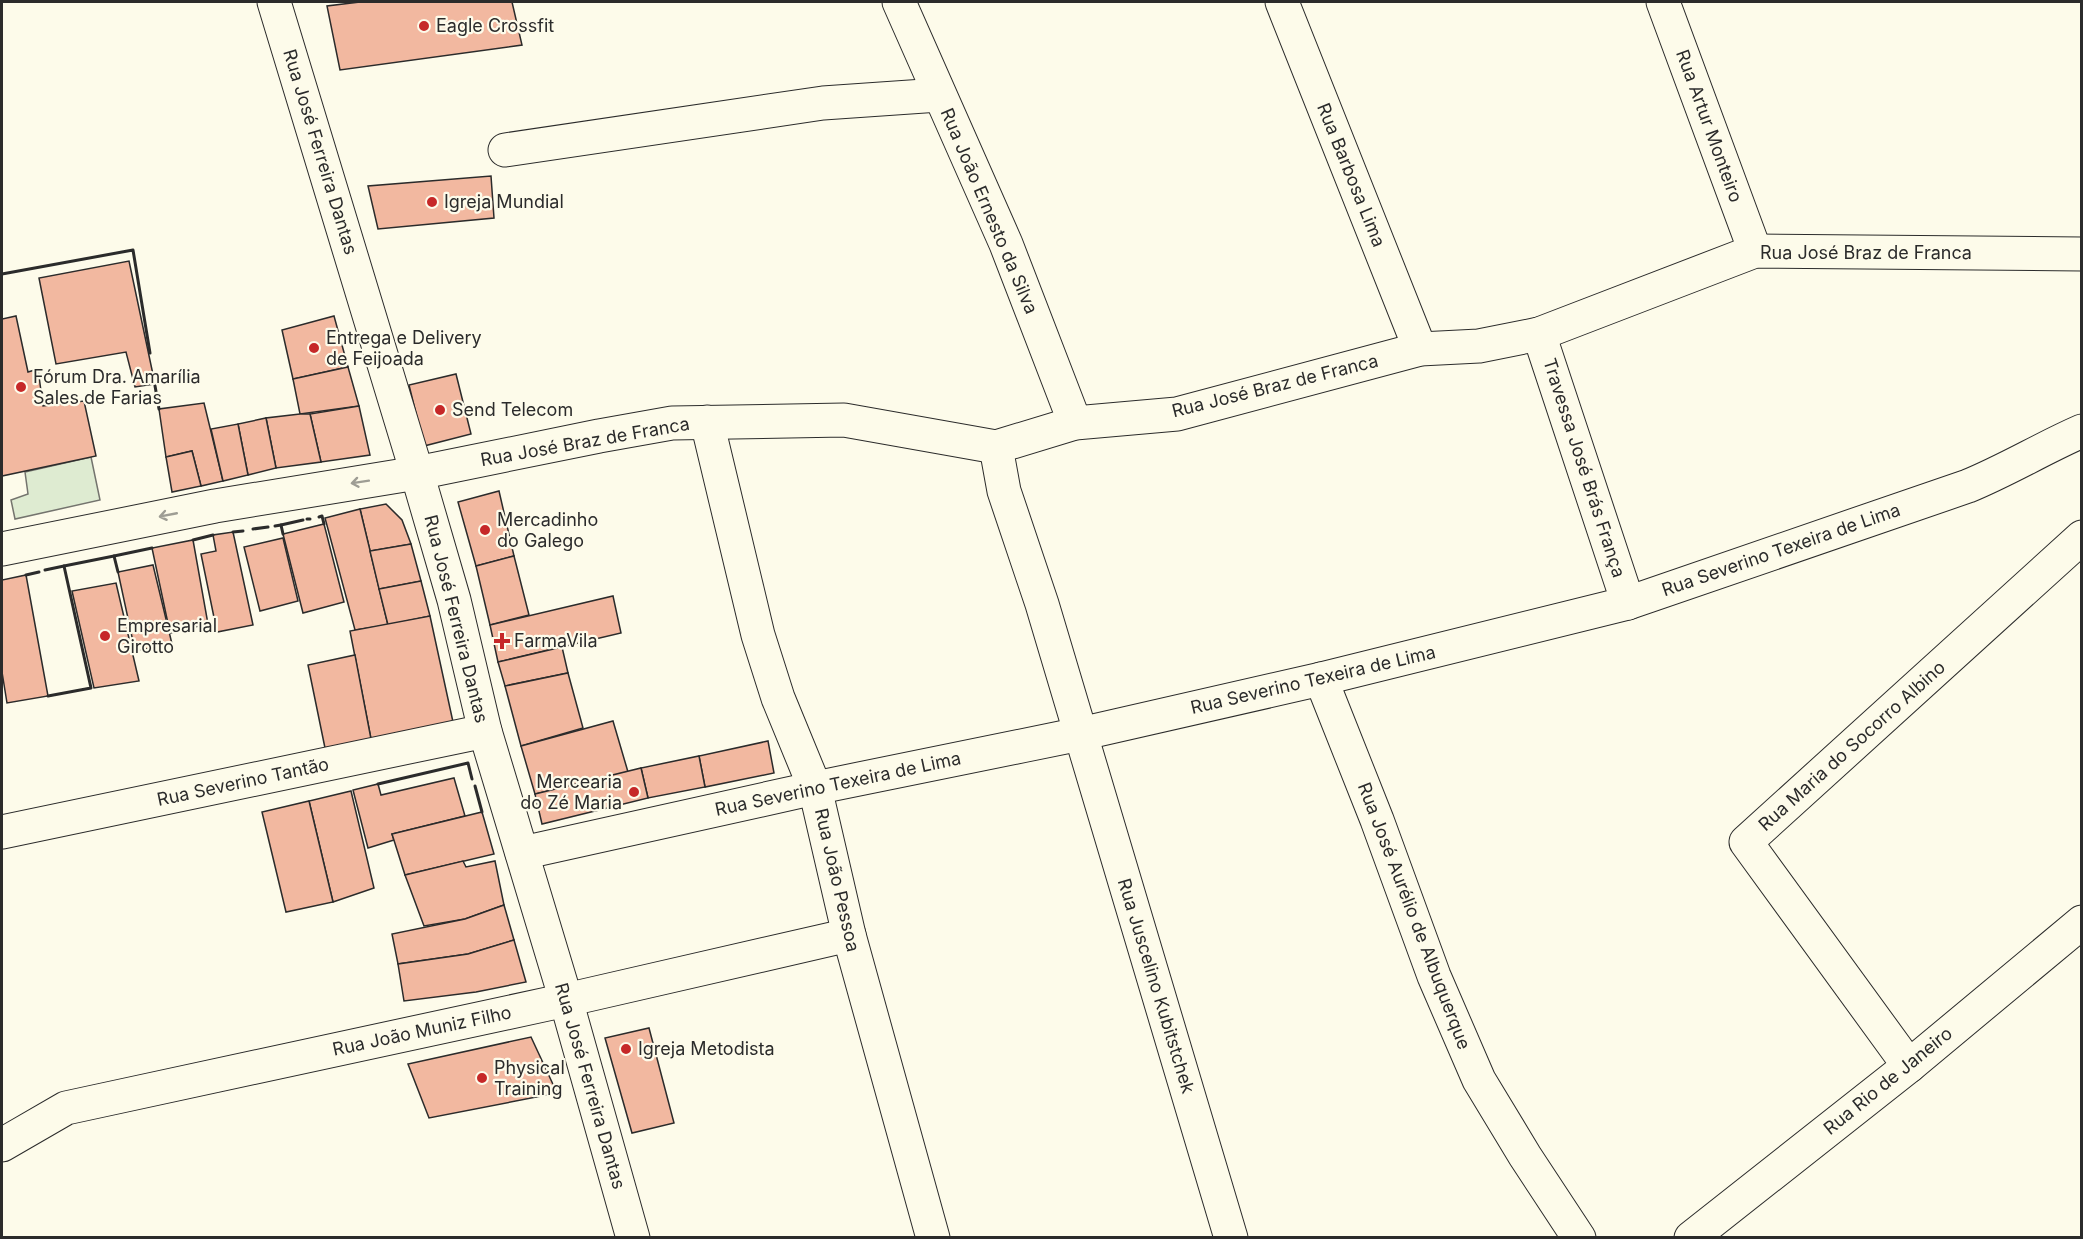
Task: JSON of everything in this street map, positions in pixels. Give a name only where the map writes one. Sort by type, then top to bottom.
[{"type":"street","name":"Rua José Ferreira Dantas","points":[[274,2],[454,600],[485,731],[566,1000],[633,1238]]},
{"type":"street","name":"Rua João Ernesto da Silva","points":[[899,2],[1006,244],[1075,423]]},
{"type":"street","name":"Rua Barbosa Lima","points":[[1282,2],[1420,349]]},
{"type":"street","name":"Rua Artur Monteiro","points":[[1663,2],[1755,251]]},
{"type":"street","points":[[505,150],[823,103],[939,95]]},
{"type":"street","name":"Rua José Braz de Franca","points":[[2,549],[215,506],[417,473],[672,423],[844,420],[996,447],[1075,423],[1177,414],[1420,349],[1479,346],[1539,334],[1755,251],[2082,254]]},
{"type":"street","name":"Travessa José Brás França","points":[[1539,334],[1628,603]]},
{"type":"street","name":"Rua João Pessoa","points":[[707,422],[758,635],[778,698],[815,788],[849,935],[933,1238]]},
{"type":"street","name":"Rua Severino Texeira de Lima","points":[[522,853],[815,788],[1080,734],[1321,679],[1628,603],[1968,486],[2044,447],[2082,431]]},
{"type":"street","points":[[996,447],[1004,491],[1042,604],[1080,734]]},
{"type":"street","name":"Rua Maria do Socorro Albino","points":[[1909,1066],[1746,842],[2082,537]]},
{"type":"street","name":"Rua José Aurélio de Albuquerque","points":[[1321,679],[1377,820],[1434,976],[1479,1080],[1524,1156],[1579,1238]]},
{"type":"street","name":"Rua Severino Tantão","points":[[2,832],[485,731]]},
{"type":"street","name":"Rua Juscelino Kubitstchek","points":[[1080,734],[1231,1238]]},
{"type":"street","name":"Rua Rio de Janeiro","points":[[1692,1238],[1909,1066],[2082,922]]},
{"type":"street","name":"Rua João Muniz Filho","points":[[2,1144],[66,1108],[566,1000],[849,935]]},
{"type":"green space","points":[[91,457],[100,500],[15,519],[11,500],[28,494],[25,472]]},
{"type":"building","name":"Eagle Crossfit","points":[[360,2],[512,2],[522,45],[340,70],[327,6]]},
{"type":"building","name":"Igreja Mundial","points":[[491,176],[494,218],[378,229],[368,186]]},
{"type":"building","points":[[129,261],[155,384],[135,387],[126,352],[56,364],[39,278]]},
{"type":"building","name":"Fórum Dra. Amarília Sales de Farias","points":[[16,316],[28,372],[38,369],[43,406],[84,401],[96,456],[2,476],[2,319]]},
{"type":"building","name":"Entrega e Delivery de Feijoada","points":[[334,316],[348,367],[293,379],[282,330]]},
{"type":"building","points":[[348,367],[359,406],[300,414],[293,379]]},
{"type":"building","name":"Send Telecom","points":[[456,374],[471,434],[424,446],[409,385]]},
{"type":"building","points":[[204,403],[223,481],[201,486],[192,451],[166,457],[159,409]]},
{"type":"building","points":[[359,406],[370,455],[321,462],[310,414]]},
{"type":"building","points":[[310,414],[321,462],[276,468],[266,418]]},
{"type":"building","points":[[266,418],[276,468],[248,475],[238,424]]},
{"type":"building","points":[[238,424],[248,475],[223,481],[211,429]]},
{"type":"building","points":[[192,451],[201,486],[172,492],[166,457]]},
{"type":"building","points":[[499,491],[514,556],[476,566],[458,502]]},
{"type":"building","points":[[386,504],[402,520],[411,544],[370,551],[360,509]]},
{"type":"building","points":[[360,509],[388,625],[355,630],[325,518]]},
{"type":"building","points":[[324,524],[344,602],[303,613],[283,534]]},
{"type":"building","points":[[233,532],[253,625],[217,632],[201,554],[216,551],[213,535]]},
{"type":"building","points":[[283,538],[298,601],[260,611],[244,547]]},
{"type":"building","points":[[193,540],[208,624],[170,633],[152,548]]},
{"type":"building","points":[[411,544],[421,581],[379,589],[370,551]]},
{"type":"building","points":[[514,556],[529,615],[490,625],[476,566]]},
{"type":"building","points":[[153,565],[172,644],[135,651],[118,572]]},
{"type":"building","points":[[26,575],[48,696],[7,703],[2,672],[2,580]]},
{"type":"building","points":[[421,581],[430,616],[388,625],[379,589]]},
{"type":"building","name":"Empresarial Girotto","points":[[116,583],[139,681],[94,688],[72,591]]},
{"type":"building","points":[[613,596],[621,633],[498,662],[490,625]]},
{"type":"building","points":[[430,616],[453,722],[371,739],[350,631]]},
{"type":"building","points":[[562,647],[568,673],[505,686],[498,662]]},
{"type":"building","points":[[355,655],[371,739],[325,748],[308,665]]},
{"type":"building","points":[[568,673],[583,728],[521,746],[505,686]]},
{"type":"building","points":[[613,721],[628,772],[535,794],[521,746]]},
{"type":"building","points":[[768,741],[774,773],[705,787],[699,756]]},
{"type":"building","points":[[699,756],[705,787],[648,798],[641,768]]},
{"type":"building","points":[[641,768],[648,798],[542,824],[535,794]]},
{"type":"building","points":[[454,778],[465,816],[392,834],[394,840],[368,848],[353,790],[378,784],[381,795]]},
{"type":"building","points":[[351,791],[374,888],[333,902],[309,801]]},
{"type":"building","points":[[309,801],[333,902],[286,912],[262,812]]},
{"type":"building","points":[[482,812],[494,854],[405,875],[392,834]]},
{"type":"building","points":[[463,861],[466,867],[495,861],[504,905],[465,919],[424,926],[405,875]]},
{"type":"building","points":[[504,905],[514,940],[468,954],[398,964],[392,934],[465,919]]},
{"type":"building","points":[[514,940],[526,982],[476,992],[404,1001],[398,964],[468,954]]},
{"type":"building","points":[[649,1028],[674,1123],[632,1133],[605,1038]]},
{"type":"building","name":"Physical Training","points":[[531,1037],[557,1093],[429,1118],[408,1064]]},
{"type":"wall","points":[[2,274],[133,250],[150,353]]},
{"type":"wall","points":[[154,380],[159,409]]},
{"type":"wall","points":[[319,517],[322,516],[324,524]]},
{"type":"wall","points":[[283,534],[281,525],[303,520]]},
{"type":"wall","points":[[275,526],[281,525]]},
{"type":"wall","points":[[253,529],[268,527]]},
{"type":"wall","points":[[233,532],[243,531]]},
{"type":"wall","points":[[193,540],[213,535]]},
{"type":"wall","points":[[118,572],[114,556],[152,548]]},
{"type":"wall","points":[[48,696],[91,688],[64,566],[114,556]]},
{"type":"wall","points":[[45,570],[64,566]]},
{"type":"wall","points":[[26,575],[39,572]]},
{"type":"wall","points":[[378,784],[468,763],[472,779]]},
{"type":"wall","points":[[475,786],[482,812]]},
{"type":"place","name":"Eagle Crossfit","points":[[424,26]]},
{"type":"place","name":"Igreja Mundial","points":[[432,202]]},
{"type":"place","name":"Entrega e Delivery de Feijoada","points":[[314,348]]},
{"type":"place","name":"Fórum Dra. Amarília Sales de Farias","points":[[21,387]]},
{"type":"place","name":"Send Telecom","points":[[440,410]]},
{"type":"place","name":"Mercadinho do Galego","points":[[485,530]]},
{"type":"place","name":"Empresarial Girotto","points":[[105,636]]},
{"type":"place","name":"FarmaVila","points":[[502,641]]},
{"type":"place","name":"Mercearia do Zé Maria","points":[[634,792]]},
{"type":"place","name":"Igreja Metodista","points":[[626,1049]]},
{"type":"place","name":"Physical Training","points":[[482,1078]]}]
